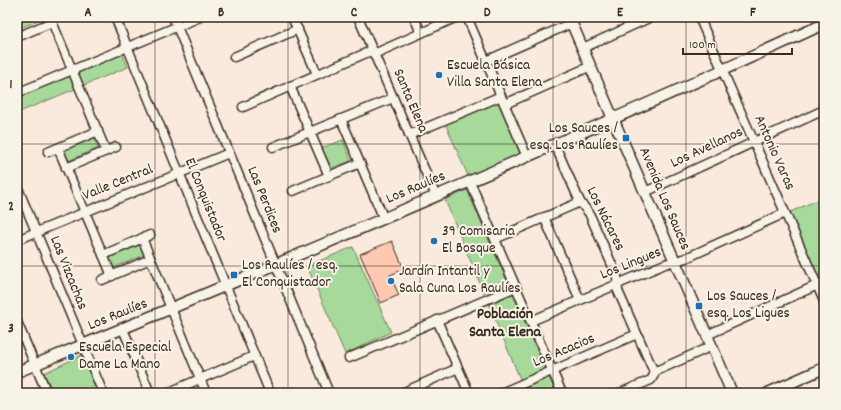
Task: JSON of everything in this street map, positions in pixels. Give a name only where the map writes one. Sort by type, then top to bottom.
[{"type":"street","name":"El Conquistador","points":[[115,17],[270,393]]},
{"type":"street","name":"Las Perdices","points":[[173,17],[329,393]]},
{"type":"street","points":[[17,93],[200,17]]},
{"type":"street","points":[[292,17],[317,74]]},
{"type":"street","name":"Santa Elena","points":[[358,17],[436,196]]},
{"type":"street","points":[[414,17],[421,33]]},
{"type":"street","points":[[243,107],[317,74],[421,33],[457,17]]},
{"type":"street","points":[[467,17],[527,157]]},
{"type":"street","points":[[583,48],[651,17]]},
{"type":"street","name":"Antonio Varas","points":[[699,17],[785,213],[820,283],[824,301]]},
{"type":"street","points":[[17,37],[51,20],[106,151]]},
{"type":"street","points":[[486,61],[571,20]]},
{"type":"street","name":"Avenida Los Sauces","points":[[571,20],[732,393]]},
{"type":"street","name":"Los Raulíes","points":[[17,372],[226,287],[614,120],[824,24]]},
{"type":"street","points":[[234,57],[298,29]]},
{"type":"street","points":[[504,104],[591,66]]},
{"type":"street","points":[[290,86],[329,176]]},
{"type":"street","points":[[409,135],[501,96]]},
{"type":"street","points":[[273,148],[393,98]]},
{"type":"street","name":"Los Avellanos","points":[[645,192],[824,110]]},
{"type":"street","points":[[341,120],[384,218]]},
{"type":"street","points":[[48,152],[98,131]]},
{"type":"street","name":"Los Nácares","points":[[555,145],[580,202],[589,213],[617,276],[618,291],[654,372]]},
{"type":"street","points":[[66,168],[116,147]]},
{"type":"street","points":[[58,148],[112,276]]},
{"type":"street","name":"Valle Central","points":[[17,240],[229,152]]},
{"type":"street","points":[[293,191],[360,163]]},
{"type":"street","points":[[470,182],[562,393]]},
{"type":"street","name":"Las Vizcachas","points":[[17,186],[103,393]]},
{"type":"street","points":[[495,239],[580,202]]},
{"type":"street","name":"Los Lingues","points":[[531,321],[618,284],[686,258],[785,213]]},
{"type":"street","points":[[544,218],[580,300]]},
{"type":"street","points":[[103,255],[150,235]]},
{"type":"street","points":[[142,238],[206,393]]},
{"type":"street","points":[[102,280],[150,259]]},
{"type":"street","points":[[707,335],[820,283]]},
{"type":"street","points":[[349,358],[516,287]]},
{"type":"street","points":[[437,320],[469,393]]},
{"type":"street","points":[[17,322],[47,393]]},
{"type":"street","points":[[123,329],[150,393]]},
{"type":"street","name":"Los Acacios","points":[[501,393],[637,334]]},
{"type":"street","points":[[620,393],[651,380],[654,372],[712,346]]},
{"type":"street","points":[[167,393],[254,356]]},
{"type":"street","points":[[402,393],[458,368]]},
{"type":"street","points":[[768,393],[824,368]]},
{"type":"green space","points":[[45,17],[18,29],[17,18]]},
{"type":"green space","points":[[122,53],[128,67],[17,113],[17,96]]},
{"type":"green space","points":[[498,100],[522,153],[468,176],[445,123]]},
{"type":"green space","points":[[94,138],[98,148],[68,161],[63,151]]},
{"type":"green space","points":[[343,140],[351,161],[329,169],[321,148]]},
{"type":"green space","points":[[467,190],[556,393],[526,393],[445,200]]},
{"type":"green space","points":[[824,197],[824,274],[816,277],[788,213]]},
{"type":"green space","points":[[140,245],[144,255],[113,268],[109,258]]},
{"type":"green space","points":[[353,247],[391,332],[345,354],[307,266]]},
{"type":"green space","points":[[84,354],[98,385],[79,393],[53,393],[44,373]]},
{"type":"building","points":[[392,241],[404,269],[390,275],[399,295],[381,303],[360,254]]},
{"type":"place","name":"Escuela Básica Villa Santa Elena","points":[[439,75]]},
{"type":"place","name":"Los Sauces / esq. Los Raulíes","points":[[626,138]]},
{"type":"place","name":"39 Comisaria El Bosque","points":[[434,241]]},
{"type":"place","name":"Los Raulíes / esq. El Conquistador","points":[[234,275]]},
{"type":"place","name":"Jardín Intantil y Sala Cuna Los Raulíes","points":[[391,281]]},
{"type":"place","name":"Los Sauces / esq. Los Ligues","points":[[699,306]]},
{"type":"place","name":"Escuela Especial Dame La Mano","points":[[71,357]]},
{"type":"district","name":"Población Santa Elena","points":[[505,323]]}]
